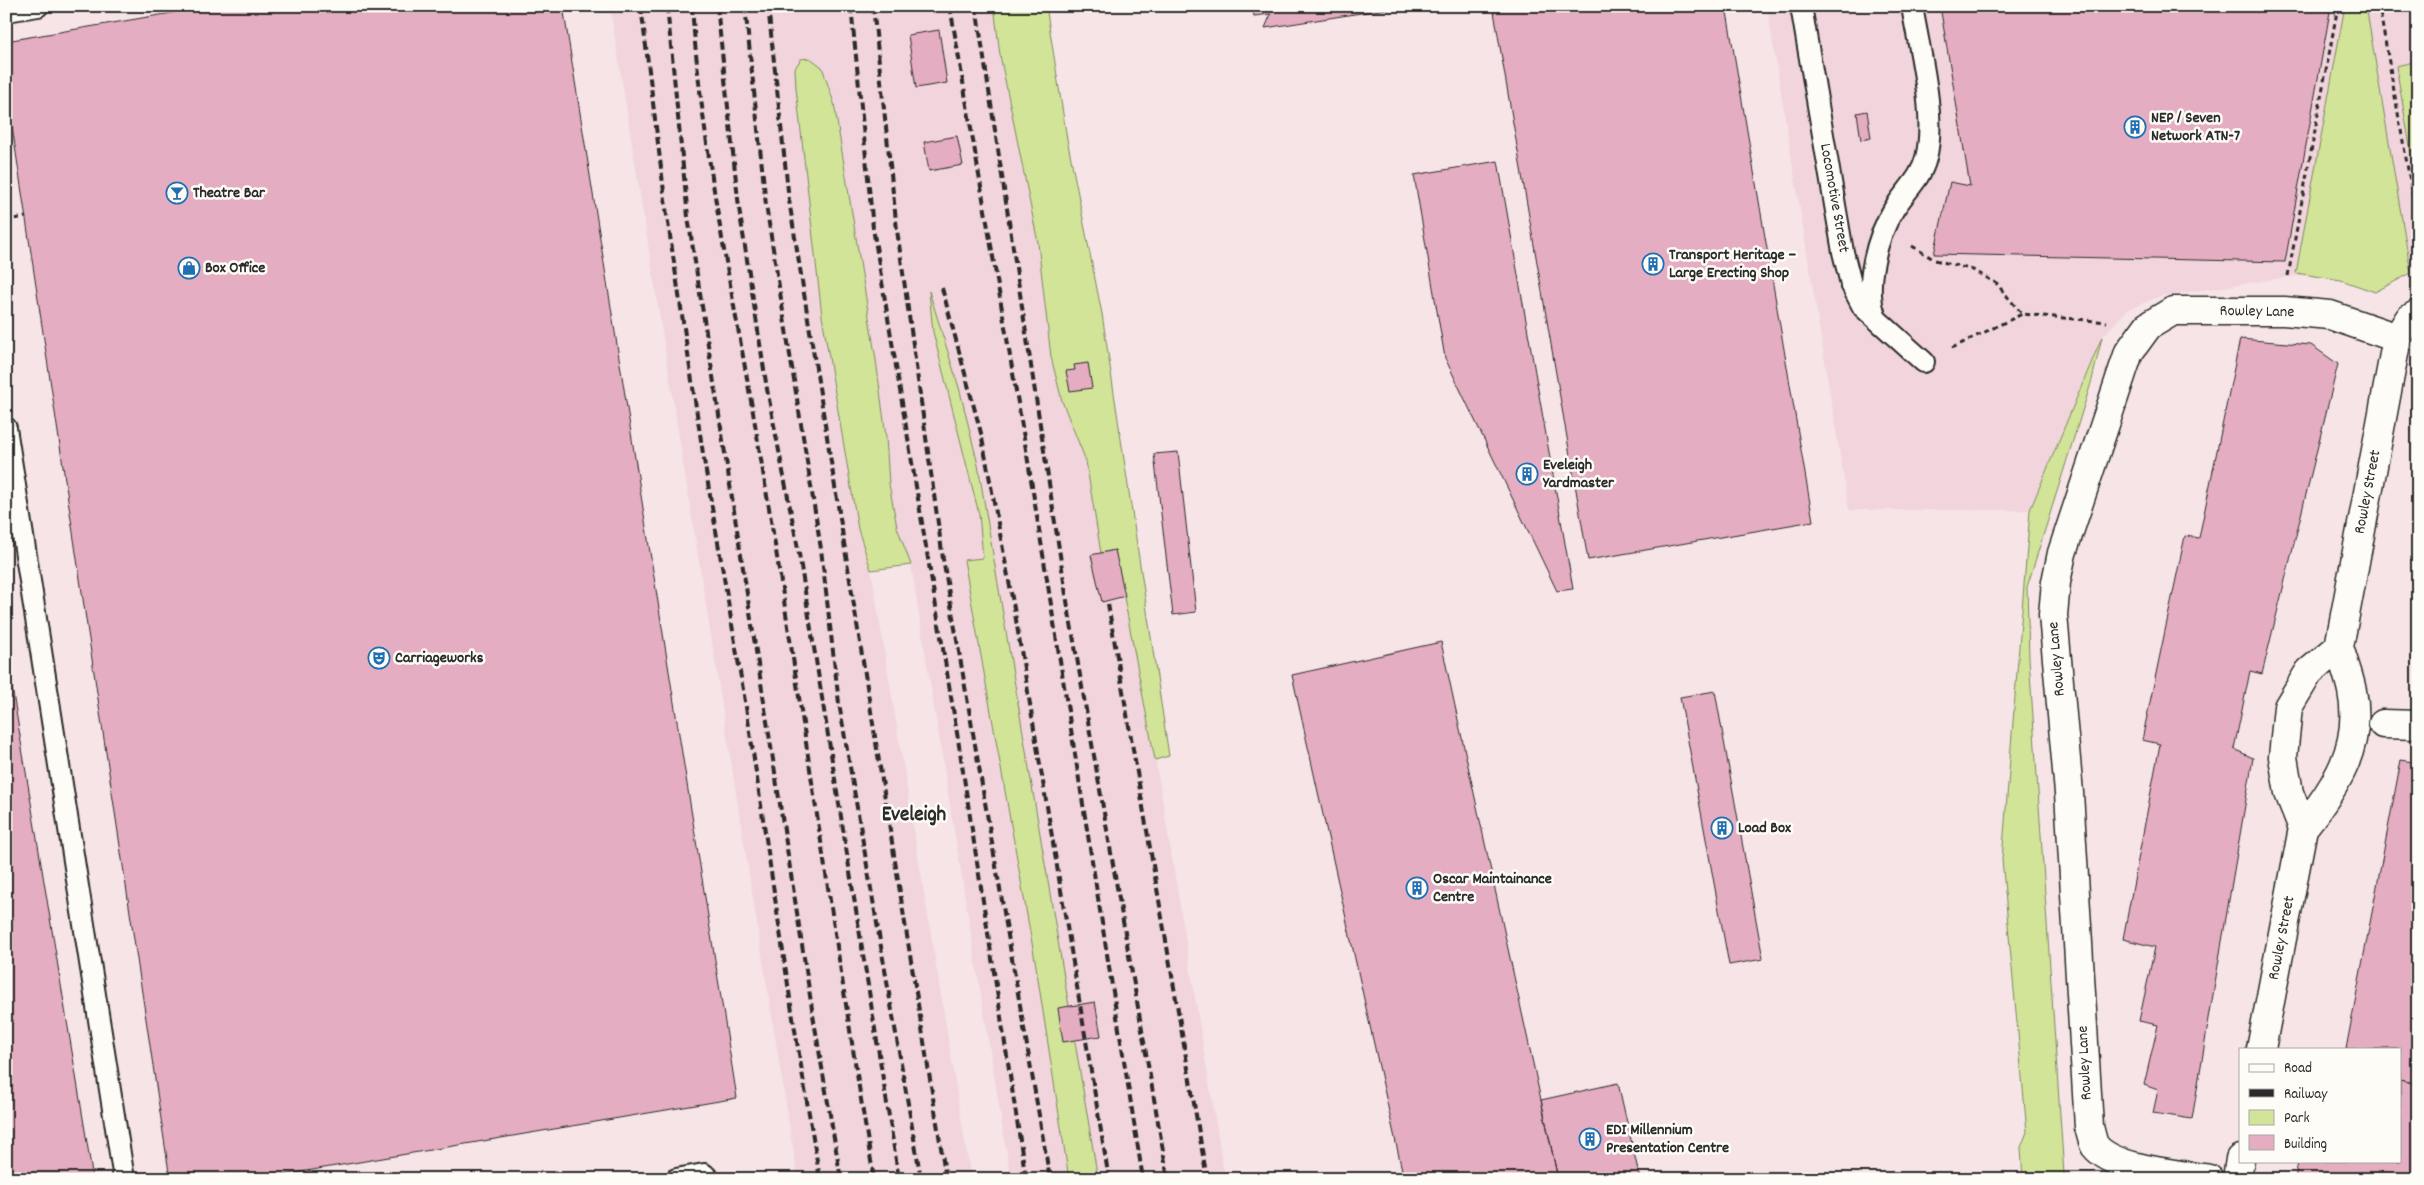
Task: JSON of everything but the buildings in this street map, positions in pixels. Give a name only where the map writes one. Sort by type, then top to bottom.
[{"type":"street","name":"Rowley Lane","points":[[2209,1179],[2128,1164],[2108,1156],[2094,1145],[2089,1127],[2069,792],[2053,615],[2056,582],[2071,526],[2129,352],[2148,326],[2173,311],[2284,312],[2330,315],[2398,338]]},
{"type":"street","points":[[2398,338],[2409,319],[2418,314]]},
{"type":"street","name":"Rowley Street","points":[[2261,1048],[2303,828],[2324,802],[2342,772],[2354,732],[2352,692],[2339,647],[2398,338]]},
{"type":"street","points":[[2303,828],[2289,793],[2283,757],[2288,707],[2308,672],[2339,647]]},
{"type":"street","points":[[2383,724],[2418,725]]},
{"type":"street","points":[[2236,1179],[2239,1162]]},
{"type":"lane","points":[[6,11],[38,6]]},
{"type":"lane","name":"Locomotive Street","points":[[1801,6],[1843,252],[1851,284],[1863,307],[1924,362]]},
{"type":"lane","points":[[1875,318],[1870,302],[1875,257],[1894,209],[1918,178],[1926,158],[1930,129],[1912,6]]},
{"type":"lane","points":[[6,428],[124,1179]]},
{"type":"lane","points":[[676,1179],[704,1174],[709,1179]]},
{"type":"path","points":[[2287,277],[2338,6]]},
{"type":"path","points":[[2379,6],[2418,226]]},
{"type":"path","points":[[6,220],[26,217]]},
{"type":"path","points":[[1924,362],[2022,314],[2148,326]]},
{"type":"shaded area","points":[[610,6],[994,6],[1000,55],[1038,243],[1051,357],[1062,401],[1086,461],[1101,552],[1115,550],[1125,596],[1161,792],[1225,1179],[1011,1179],[911,565],[897,527],[889,484],[886,437],[876,360],[834,104],[822,67],[796,88],[822,316],[858,529],[871,570],[971,1179],[798,1179]]},
{"type":"shaded area","points":[[1767,6],[2418,6],[2418,268],[2296,276],[2160,296],[2127,310],[2102,337],[2030,510],[1849,510]]},
{"type":"green space","points":[[994,6],[1046,6],[1067,139],[1102,314],[1169,756],[1155,760],[1115,550],[1101,553],[1086,461],[1062,401],[1051,357],[1038,243],[1000,55]]},
{"type":"green space","points":[[2345,6],[2366,6],[2411,273],[2375,292],[2341,280],[2296,273]]},
{"type":"green space","points":[[810,58],[822,67],[834,103],[876,360],[886,437],[889,484],[897,527],[911,565],[871,570],[858,529],[822,316],[796,88],[795,68],[801,59]]},
{"type":"green space","points":[[2418,61],[2418,192],[2396,66]]},
{"type":"green space","points":[[929,291],[960,391],[978,465],[1098,1179],[1069,1179],[1035,960],[964,560],[983,558],[979,514],[933,332]]},
{"type":"green space","points":[[2102,337],[2092,380],[2027,587],[2029,658],[2064,1174],[2087,1179],[2023,1179],[2021,1147],[2027,1132],[2002,859],[2030,510]]},
{"type":"railway","points":[[641,6],[667,216],[704,460],[748,719],[793,1018],[820,1179]]},
{"type":"railway","points":[[667,6],[688,217],[813,1015],[841,1179]]},
{"type":"railway","points":[[692,6],[704,125],[713,184],[778,565],[874,1179]]},
{"type":"railway","points":[[717,6],[739,208],[767,389],[799,554],[899,1179]]},
{"type":"railway","points":[[745,6],[766,205],[821,549],[839,703],[921,1179]]},
{"type":"railway","points":[[768,6],[789,200],[946,1179]]},
{"type":"railway","points":[[851,6],[873,228],[958,739],[1026,1179]]},
{"type":"railway","points":[[873,6],[897,230],[943,559],[1050,1179]]},
{"type":"railway","points":[[950,6],[1029,467],[1143,1179]]},
{"type":"railway","points":[[976,6],[1067,601],[1168,1179]]},
{"type":"railway","points":[[942,288],[981,433],[1014,608],[1109,1179]]},
{"type":"railway","points":[[1108,604],[1207,1179]]},
{"type":"place","name":"NEP / Seven Network ATN-7","points":[[2135,127]]},
{"type":"place","name":"Theatre Bar","points":[[177,193]]},
{"type":"place","name":"Transport Heritage – Large Erecting Shop","points":[[1653,264]]},
{"type":"place","name":"Box Office","points":[[189,268]]},
{"type":"place","name":"Eveleigh Yardmaster","points":[[1527,474]]},
{"type":"place","name":"Carriageworks","points":[[379,658]]},
{"type":"place","name":"Load Box","points":[[1722,828]]},
{"type":"place","name":"Oscar Maintainance Centre","points":[[1417,888]]},
{"type":"place","name":"EDI Millennium Presentation Centre","points":[[1590,1139]]},
{"type":"district","name":"Eveleigh","points":[[914,816]]}]
